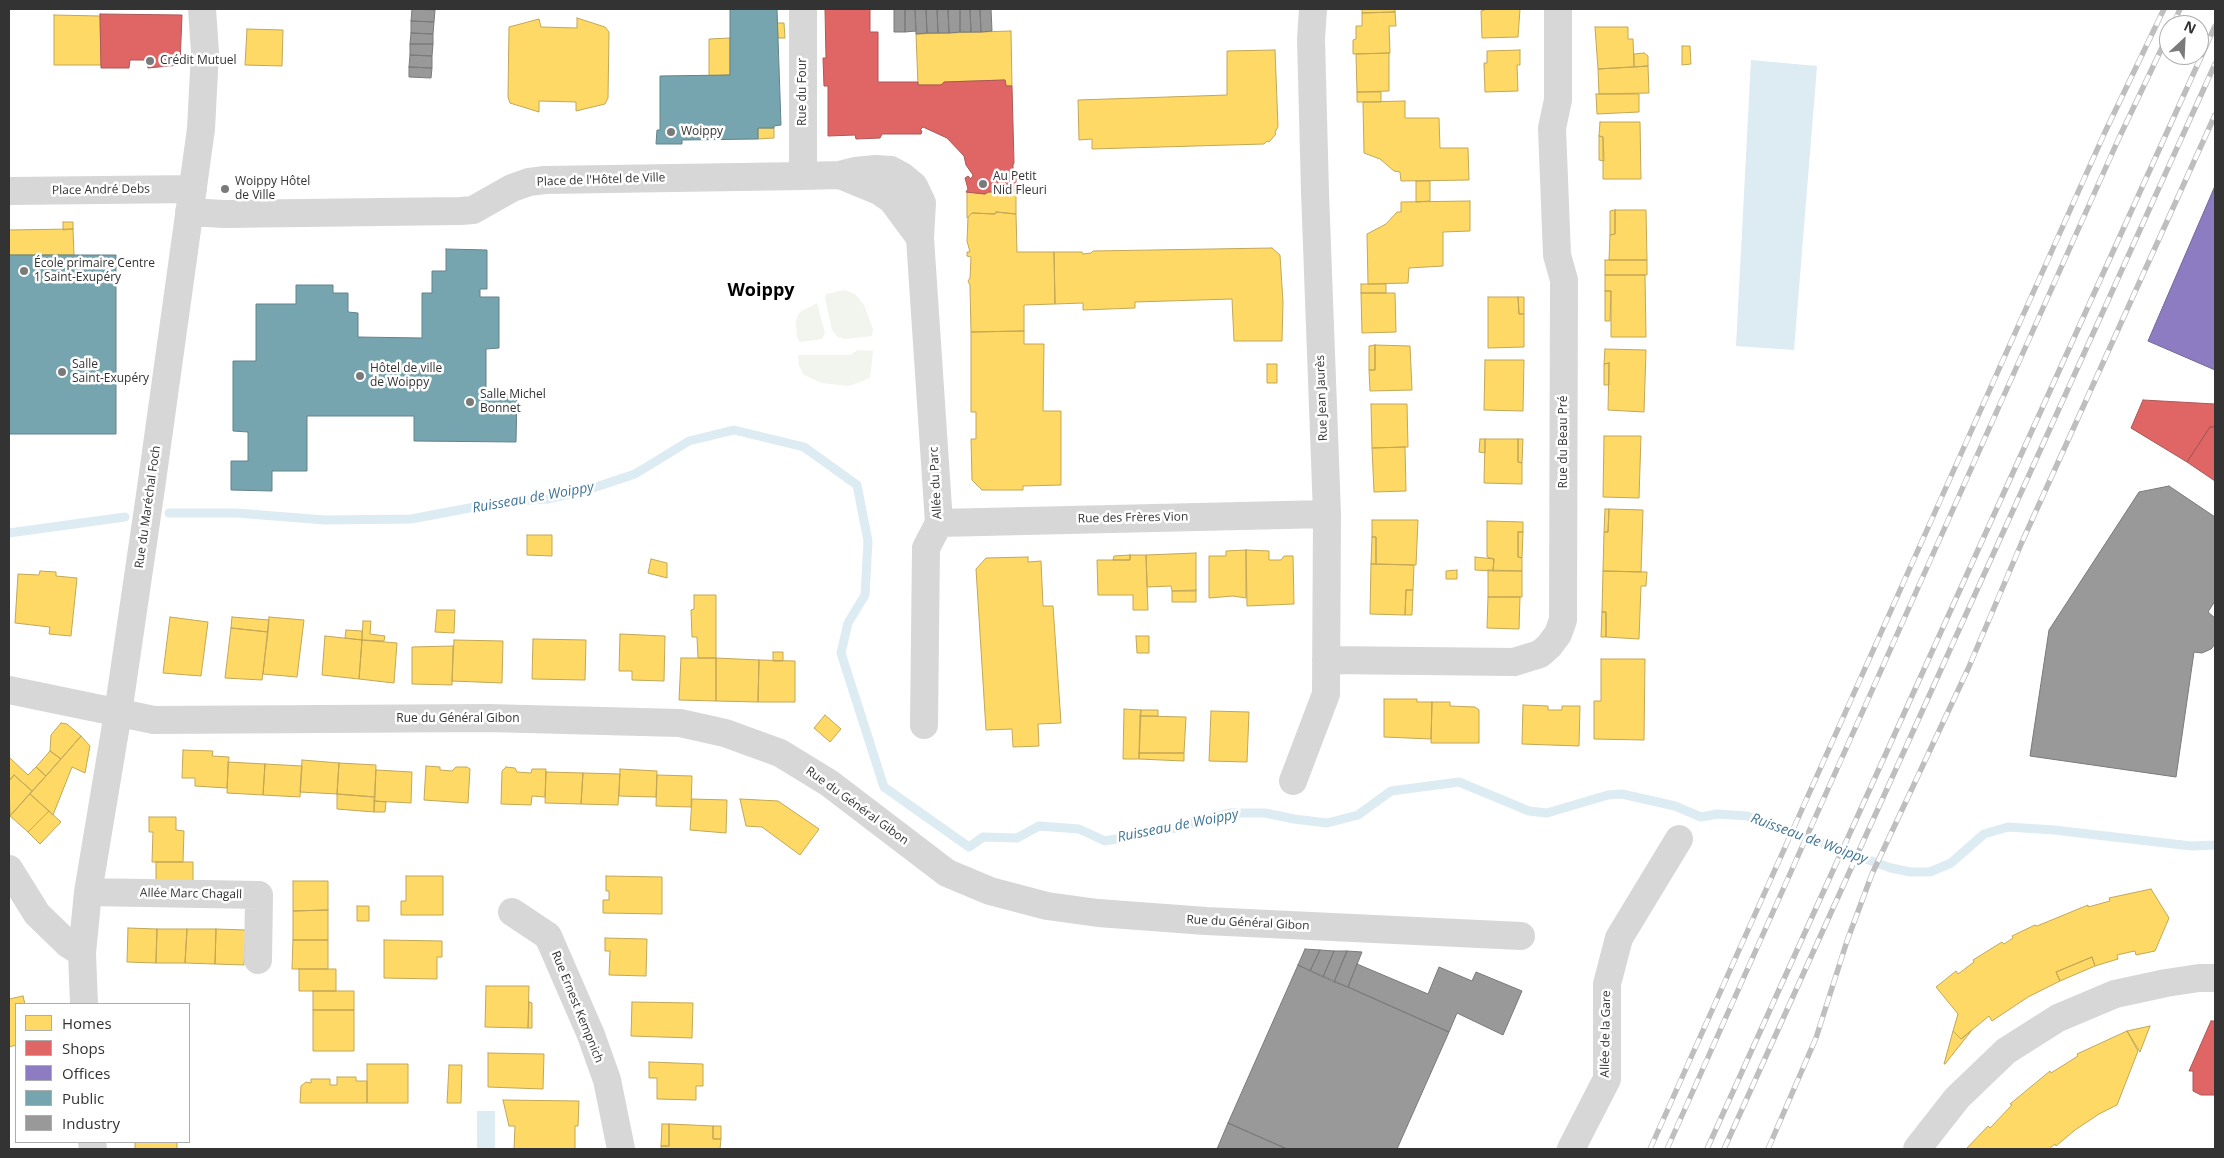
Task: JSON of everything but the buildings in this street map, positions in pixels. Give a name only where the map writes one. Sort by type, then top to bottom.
[{"type":"street","name":"Rue du Maréchal Foch","points":[[84,1003],[82,953],[88,892],[118,713],[201,128],[205,52],[202,9]]},
{"type":"street","name":"Rue du Four","points":[[803,9],[803,176]]},
{"type":"street","name":"Rue Jean Jaurès","points":[[1293,781],[1326,694],[1327,514],[1314,192],[1311,39],[1313,9]]},
{"type":"street","name":"Rue du Beau Pré","points":[[1326,660],[1514,662],[1540,654],[1550,646],[1558,634],[1563,620],[1564,280],[1557,255],[1552,128],[1558,100],[1558,9]]},
{"type":"street","name":"Place de l'Hôtel de Ville","points":[[191,200],[224,214],[461,211],[473,210],[512,188],[528,182],[545,180],[803,176],[891,170],[914,186],[911,207]]},
{"type":"street","name":"Place André Debs","points":[[9,191],[191,200]]},
{"type":"street","name":"Allée du Parc","points":[[911,207],[920,238],[939,523],[926,548],[924,725]]},
{"type":"street","name":"Rue des Frères Vion","points":[[939,523],[1327,514]]},
{"type":"street","name":"Rue du Général Gibon","points":[[9,690],[154,720],[488,718],[680,723],[725,733],[780,753],[828,783],[947,873],[990,891],[1047,906],[1098,913],[1206,921],[1521,936]]},
{"type":"street","name":"Allée de la Gare","points":[[1571,1149],[1607,1079],[1607,984],[1619,938],[1679,839]]},
{"type":"street","points":[[9,869],[37,914],[68,944],[82,953]]},
{"type":"street","name":"Allée Marc Chagall","points":[[88,892],[259,895],[258,960]]},
{"type":"street","name":"Rue Ernest Kempnich","points":[[512,912],[548,936],[594,1044],[607,1080],[621,1149]]},
{"type":"street","points":[[1917,1149],[1957,1098],[2006,1051],[2058,1018],[2115,994],[2174,982],[2215,978]]},
{"type":"shaded area","points":[[1751,60],[1817,66],[1794,350],[1736,346]]},
{"type":"shaded area","points":[[845,290],[855,294],[864,305],[873,329],[872,336],[845,339],[838,337],[832,330],[825,298],[826,294]]},
{"type":"shaded area","points":[[817,303],[825,333],[822,339],[800,342],[797,337],[796,321],[798,315]]},
{"type":"shaded area","points":[[858,350],[873,351],[870,378],[849,386],[822,383],[804,375],[799,366],[798,355],[850,355]]},
{"type":"shaded area","points":[[477,1111],[495,1111],[495,1149],[477,1149]]},
{"type":"waterway","name":"Ruisseau de Woippy","points":[[169,513],[236,513],[325,520],[411,519],[501,502],[547,499],[584,491],[635,474],[689,441],[734,430],[804,447],[857,485],[868,541],[865,595],[848,623],[841,653],[884,787],[969,847],[983,837],[1017,838],[1039,826],[1079,829],[1105,841],[1176,828],[1229,813],[1265,813],[1327,823],[1358,815],[1391,791],[1459,782],[1529,811],[1547,813],[1608,795],[1622,794],[1675,806],[1701,817],[1717,814],[1747,816],[1891,868],[1910,872],[1930,872],[1951,863],[1984,834],[2008,827],[2054,830],[2191,846],[2215,845]]},
{"type":"waterway","name":"Ruisseau de Woippy","points":[[9,533],[125,517]]},
{"type":"railway","points":[[1650,1149],[2105,132],[2164,9]]},
{"type":"railway","points":[[2177,15],[2180,9]]},
{"type":"railway","points":[[1707,1149],[2215,26]]},
{"type":"railway","points":[[1667,1149],[2119,138],[2159,54]]},
{"type":"railway","points":[[1724,1149],[2215,64]]},
{"type":"railway","points":[[1768,1149],[1816,1038],[1847,941],[1872,874],[1968,669],[2022,542],[2215,115]]},
{"type":"place","name":"Crédit Mutuel","points":[[150,61]]},
{"type":"place","name":"Woippy","points":[[671,132]]},
{"type":"place","name":"Au Petit Nid Fleuri","points":[[983,184]]},
{"type":"place","name":"Woippy Hôtel de Ville","points":[[225,189]]},
{"type":"place","name":"École primaire Centre 1 Saint-Exupéry","points":[[24,271]]},
{"type":"place","name":"Salle Saint-Exupéry","points":[[62,372]]},
{"type":"place","name":"Hôtel de ville de Woippy","points":[[360,376]]},
{"type":"place","name":"Salle Michel Bonnet","points":[[470,402]]},
{"type":"district","name":"Woippy","points":[[761,291]]}]
